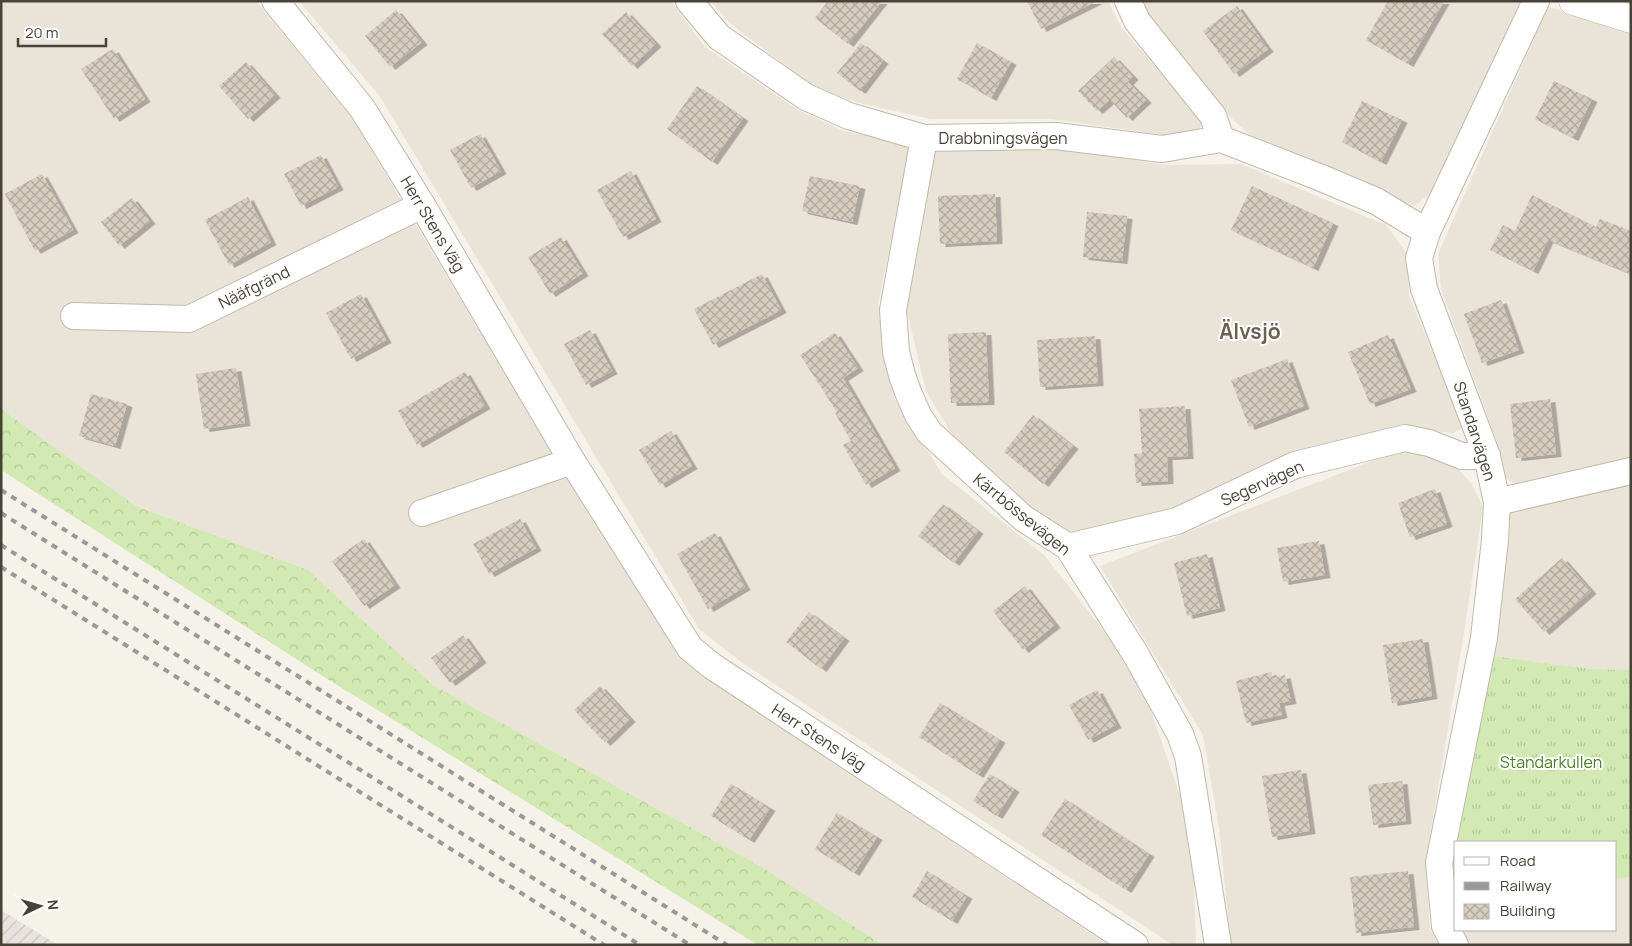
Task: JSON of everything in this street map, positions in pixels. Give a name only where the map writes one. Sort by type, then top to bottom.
[{"type":"street","name":"Herr Stens Väg","points":[[275,1],[362,108],[422,205],[572,461],[690,648],[712,666],[1135,945]]},
{"type":"street","name":"Drabbningsvägen","points":[[690,1],[719,36],[806,97],[849,116],[924,138],[1056,136],[1162,149],[1221,138]]},
{"type":"street","points":[[1128,1],[1137,21],[1213,116],[1221,138],[1376,202],[1428,232]]},
{"type":"street","name":"Standarvägen","points":[[1455,945],[1445,926],[1439,863],[1484,638],[1495,540],[1497,502],[1487,456],[1424,289],[1419,258],[1428,232],[1536,1]]},
{"type":"street","points":[[1572,1],[1631,19]]},
{"type":"street","name":"Kärrbössevägen","points":[[924,138],[893,310],[896,352],[908,392],[918,415],[929,432],[1022,518],[1068,547],[1136,655],[1180,734],[1188,756],[1218,945]]},
{"type":"street","name":"Nääfgränd","points":[[74,316],[188,319],[422,205]]},
{"type":"street","name":"Segervägen","points":[[1068,547],[1177,521],[1296,465],[1405,438],[1429,442],[1462,456],[1487,456]]},
{"type":"street","points":[[422,513],[572,461]]},
{"type":"street","points":[[1497,502],[1631,471]]},
{"type":"shaded area","points":[[1,1],[256,1],[352,118],[567,477],[726,689],[1108,945],[883,945],[762,867],[433,685],[308,570],[136,506],[1,409]]},
{"type":"shaded area","points":[[299,1],[671,1],[705,47],[798,110],[844,131],[912,145],[878,303],[894,398],[942,474],[1044,555],[1138,674],[1192,830],[1195,945],[1173,945],[744,664],[699,629],[379,95]]},
{"type":"shaded area","points":[[710,1],[1108,1],[1121,27],[1203,123],[1193,139],[1052,119],[931,119],[859,103],[813,87],[730,23]]},
{"type":"shaded area","points":[[1141,1],[1520,1],[1435,190],[1414,206],[1251,136],[1224,111],[1147,15]]},
{"type":"shaded area","points":[[1548,7],[1631,31],[1631,458],[1519,487],[1506,478],[1497,442],[1441,289],[1438,254]]},
{"type":"shaded area","points":[[1058,147],[1164,165],[1241,164],[1386,225],[1408,255],[1409,296],[1464,427],[1453,433],[1399,427],[1172,511],[1065,535],[963,453],[926,391],[905,303],[933,151]]},
{"type":"shaded area","points":[[1406,448],[1446,456],[1472,484],[1483,507],[1425,865],[1430,929],[1439,945],[1231,945],[1219,828],[1203,735],[1100,566]]},
{"type":"shaded area","points":[[1631,484],[1631,670],[1592,669],[1492,656],[1509,510]]},
{"type":"shaded area","points":[[1631,877],[1631,945],[1467,945],[1460,931],[1617,931],[1617,879]]},
{"type":"shaded area","points":[[1,910],[58,945],[1,945]]},
{"type":"green space","points":[[1,409],[136,506],[308,570],[433,685],[762,867],[883,945],[758,945],[329,680],[1,470]]},
{"type":"green space","name":"Standarkullen","points":[[1492,656],[1592,669],[1631,670],[1631,877],[1617,879],[1617,841],[1454,841],[1453,895],[1449,853]]},
{"type":"building","points":[[828,1],[882,1],[848,44],[815,18]]},
{"type":"building","points":[[1027,1],[1097,1],[1041,29]]},
{"type":"building","points":[[1388,1],[1444,1],[1408,64],[1366,40]]},
{"type":"building","points":[[1237,6],[1268,49],[1234,74],[1203,31]]},
{"type":"building","points":[[396,10],[422,42],[390,67],[365,36]]},
{"type":"building","points":[[626,12],[656,44],[632,66],[602,34]]},
{"type":"building","points":[[861,43],[883,61],[860,91],[837,73]]},
{"type":"building","points":[[977,43],[1011,62],[991,98],[957,79]]},
{"type":"building","points":[[113,49],[145,99],[114,119],[81,69]]},
{"type":"building","points":[[1114,57],[1133,77],[1128,82],[1146,100],[1127,118],[1110,100],[1097,111],[1078,91]]},
{"type":"building","points":[[246,62],[275,95],[248,119],[219,86]]},
{"type":"building","points":[[1554,81],[1592,99],[1573,138],[1535,119]]},
{"type":"building","points":[[697,86],[743,118],[712,162],[667,129]]},
{"type":"building","points":[[1362,101],[1402,120],[1381,162],[1342,142]]},
{"type":"building","points":[[480,134],[501,171],[471,188],[450,150]]},
{"type":"building","points":[[321,155],[338,187],[301,206],[284,174]]},
{"type":"building","points":[[631,171],[656,219],[623,237],[597,190]]},
{"type":"building","points":[[42,174],[73,230],[35,251],[5,194]]},
{"type":"building","points":[[810,176],[860,186],[852,222],[802,211]]},
{"type":"building","points":[[1252,186],[1333,223],[1313,268],[1231,230]]},
{"type":"building","points":[[995,194],[997,241],[940,244],[938,196]]},
{"type":"building","points":[[1532,195],[1596,227],[1600,219],[1631,231],[1631,274],[1548,240],[1533,271],[1490,250],[1503,225],[1515,231]]},
{"type":"building","points":[[248,197],[271,242],[229,265],[205,220]]},
{"type":"building","points":[[132,198],[150,221],[119,246],[101,222]]},
{"type":"building","points":[[1087,212],[1127,216],[1122,261],[1083,257]]},
{"type":"building","points":[[561,237],[583,273],[550,294],[528,257]]},
{"type":"building","points":[[762,274],[781,310],[713,345],[694,309]]},
{"type":"building","points":[[361,294],[386,340],[351,359],[326,313]]},
{"type":"building","points":[[1501,300],[1519,350],[1482,363],[1464,314]]},
{"type":"building","points":[[590,330],[612,371],[586,385],[564,344]]},
{"type":"building","points":[[986,332],[989,402],[951,403],[948,334]]},
{"type":"building","points":[[835,333],[858,368],[843,378],[895,468],[866,485],[843,445],[851,441],[835,413],[837,412],[800,355]]},
{"type":"building","points":[[1388,335],[1411,389],[1370,404],[1348,352]]},
{"type":"building","points":[[1095,336],[1098,383],[1040,387],[1037,340]]},
{"type":"building","points":[[1287,359],[1304,406],[1249,427],[1231,380]]},
{"type":"building","points":[[236,368],[245,423],[204,429],[196,374]]},
{"type":"building","points":[[465,372],[485,406],[417,445],[398,411]]},
{"type":"building","points":[[91,394],[127,404],[115,446],[79,436]]},
{"type":"building","points":[[1550,399],[1556,454],[1516,458],[1510,404]]},
{"type":"building","points":[[1185,406],[1188,456],[1167,457],[1168,481],[1136,483],[1134,454],[1142,453],[1139,409]]},
{"type":"building","points":[[1033,415],[1073,446],[1043,484],[1004,452]]},
{"type":"building","points":[[671,431],[692,466],[660,485],[639,450]]},
{"type":"building","points":[[1435,489],[1447,524],[1410,537],[1398,503]]},
{"type":"building","points":[[943,504],[978,531],[954,563],[918,536]]},
{"type":"building","points":[[520,519],[536,548],[489,574],[473,544]]},
{"type":"building","points":[[715,533],[745,587],[708,609],[677,554]]},
{"type":"building","points":[[364,539],[395,585],[364,606],[332,561]]},
{"type":"building","points":[[1319,541],[1325,575],[1283,582],[1277,548]]},
{"type":"building","points":[[1207,554],[1220,608],[1187,616],[1174,563]]},
{"type":"building","points":[[1562,558],[1591,591],[1544,632],[1515,599]]},
{"type":"building","points":[[1025,586],[1055,625],[1023,650],[993,611]]},
{"type":"building","points":[[809,612],[844,638],[821,669],[786,642]]},
{"type":"building","points":[[463,635],[481,660],[450,683],[431,658]]},
{"type":"building","points":[[1423,639],[1432,696],[1392,703],[1383,645]]},
{"type":"building","points":[[1271,672],[1273,678],[1285,675],[1291,701],[1279,703],[1282,715],[1246,723],[1236,681]]},
{"type":"building","points":[[600,686],[630,719],[605,743],[574,710]]},
{"type":"building","points":[[1097,690],[1116,725],[1088,740],[1069,705]]},
{"type":"building","points":[[940,703],[1000,740],[978,775],[919,737]]},
{"type":"building","points":[[1301,770],[1310,831],[1272,837],[1262,776]]},
{"type":"building","points":[[990,774],[1014,789],[997,816],[973,801]]},
{"type":"building","points":[[1402,781],[1406,821],[1373,825],[1368,785]]},
{"type":"building","points":[[731,784],[770,808],[749,840],[711,816]]},
{"type":"building","points":[[1065,799],[1149,854],[1126,890],[1041,835]]},
{"type":"building","points":[[837,813],[877,837],[854,873],[815,849]]},
{"type":"building","points":[[927,871],[967,896],[952,921],[912,897]]},
{"type":"building","points":[[1408,871],[1414,927],[1356,933],[1350,877]]},
{"type":"railway","points":[[1,490],[727,945]]},
{"type":"railway","points":[[1,513],[690,945]]},
{"type":"railway","points":[[1,545],[640,945]]},
{"type":"railway","points":[[1,567],[604,945]]},
{"type":"district","name":"Älvsjö","points":[[1250,331]]}]
